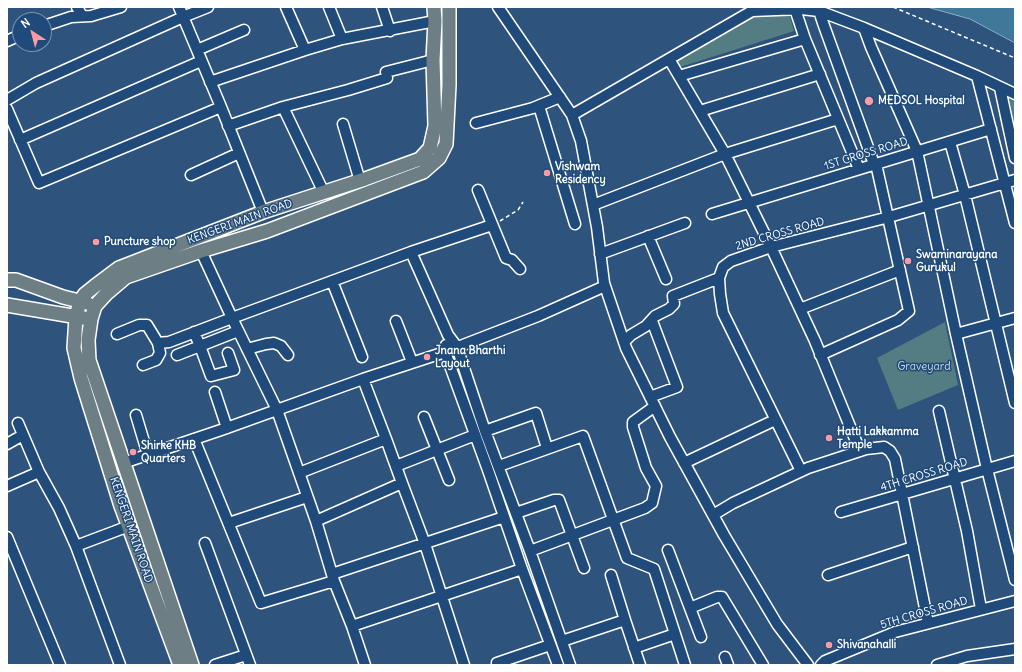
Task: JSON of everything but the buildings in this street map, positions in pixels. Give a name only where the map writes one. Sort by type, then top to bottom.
[{"type":"main road","name":"KENGERI MAIN ROAD","points":[[180,665],[129,526],[81,378],[74,348],[76,317],[80,301],[90,290],[119,268],[263,212],[360,181],[420,159],[430,148],[435,126],[433,60],[435,21],[434,7]]},
{"type":"main road","name":"KENGERI MAIN ROAD","points":[[192,665],[89,360],[88,340],[90,319],[95,306],[106,294],[126,277],[201,251],[267,231],[423,172],[439,158],[446,144],[449,85],[449,7]]},
{"type":"main road","points":[[7,280],[16,280],[63,297],[95,306]]},
{"type":"main road","points":[[36,309],[44,298],[44,290]]},
{"type":"main road","points":[[7,305],[90,319]]},
{"type":"street","points":[[77,7],[82,16]]},
{"type":"street","points":[[52,23],[71,17],[91,16],[121,7]]},
{"type":"street","points":[[178,7],[202,61],[263,212]]},
{"type":"street","points":[[7,100],[36,83],[208,7]]},
{"type":"street","points":[[286,7],[305,50]]},
{"type":"street","points":[[329,7],[342,40]]},
{"type":"street","points":[[382,7],[390,31]]},
{"type":"street","points":[[498,7],[572,115],[581,141],[593,205],[605,286],[624,342],[652,401],[713,515],[777,624],[808,665]]},
{"type":"street","points":[[795,9],[805,39],[859,169]]},
{"type":"street","points":[[572,115],[752,11],[819,9],[977,76],[1015,94]]},
{"type":"street","points":[[819,9],[875,164],[889,217],[909,311],[898,320],[820,355]]},
{"type":"street","points":[[210,82],[305,50],[342,40],[435,21]]},
{"type":"street","points":[[864,28],[917,151],[956,334],[987,469],[1015,580]]},
{"type":"street","points":[[197,50],[244,30]]},
{"type":"street","points":[[679,76],[805,39]]},
{"type":"street","points":[[669,59],[725,154],[771,247],[800,309],[860,451]]},
{"type":"street","points":[[228,126],[283,107],[348,90],[433,60]]},
{"type":"street","points":[[20,140],[202,61]]},
{"type":"street","points":[[700,111],[820,74]]},
{"type":"street","points":[[977,76],[1015,223]]},
{"type":"street","points":[[1000,88],[1015,158]]},
{"type":"street","points":[[476,123],[539,106],[560,97]]},
{"type":"street","points":[[539,106],[575,224]]},
{"type":"street","points":[[7,109],[39,183],[221,107]]},
{"type":"street","points":[[283,107],[324,193]]},
{"type":"street","points":[[593,205],[725,154],[838,119]]},
{"type":"street","points":[[343,124],[360,181]]},
{"type":"street","name":"1ST CROSS ROAD","points":[[712,214],[917,151],[991,130]]},
{"type":"street","points":[[950,142],[965,195],[996,323],[1012,377],[1015,403]]},
{"type":"street","points":[[191,175],[239,153]]},
{"type":"street","name":"2ND CROSS ROAD","points":[[719,278],[723,267],[731,261],[771,247],[889,217],[1015,180]]},
{"type":"street","points":[[478,190],[506,258],[512,260],[520,269]]},
{"type":"street","points":[[600,254],[685,224]]},
{"type":"street","points":[[158,343],[169,342],[411,252],[492,225]]},
{"type":"street","points":[[648,236],[666,279]]},
{"type":"street","points":[[201,251],[276,410],[300,473],[333,578],[352,626],[364,665]]},
{"type":"street","points":[[411,252],[448,335],[457,347],[485,431],[570,665]]},
{"type":"street","points":[[800,309],[900,270]]},
{"type":"street","points":[[624,342],[652,321],[654,316],[665,312],[674,304],[673,296],[719,278],[723,312],[801,471]]},
{"type":"street","points":[[332,281],[362,357]]},
{"type":"street","points":[[123,463],[227,428],[412,362],[445,352],[538,316],[605,286]]},
{"type":"street","points":[[956,334],[1015,318]]},
{"type":"street","points":[[396,321],[412,362]]},
{"type":"street","points":[[530,552],[645,508],[652,503],[656,486],[646,468],[633,427],[633,422],[652,401],[677,387],[652,321]]},
{"type":"street","points":[[117,334],[139,325],[147,325],[158,343],[160,353],[156,360],[143,365]]},
{"type":"street","points":[[177,355],[238,331]]},
{"type":"street","points":[[194,332],[211,376],[234,370],[228,353]]},
{"type":"street","points":[[448,335],[445,352],[522,569],[558,665]]},
{"type":"street","points":[[247,349],[274,343],[281,346],[288,355]]},
{"type":"street","points":[[363,379],[425,544],[464,665]]},
{"type":"street","points":[[215,392],[227,428]]},
{"type":"street","points":[[939,411],[967,532],[981,609]]},
{"type":"street","points":[[485,431],[536,413],[547,448]]},
{"type":"street","points":[[136,415],[148,455]]},
{"type":"street","points":[[424,417],[449,480]]},
{"type":"street","points":[[684,463],[775,420]]},
{"type":"street","points":[[18,423],[39,472],[59,508],[76,546],[120,665]]},
{"type":"street","points":[[7,444],[23,435]]},
{"type":"street","points":[[396,466],[475,435]]},
{"type":"street","points":[[498,466],[583,436],[627,558],[654,569],[685,665]]},
{"type":"street","points":[[194,439],[261,602],[504,517]]},
{"type":"street","points":[[300,473],[386,439]]},
{"type":"street","points":[[713,515],[733,503],[801,471],[866,449],[884,448],[890,450],[895,459],[928,623]]},
{"type":"street","name":"4TH CROSS ROAD","points":[[841,512],[1015,461]]},
{"type":"street","points":[[7,486],[39,472]]},
{"type":"street","points":[[316,521],[402,483]]},
{"type":"street","points":[[229,523],[307,497]]},
{"type":"street","points":[[516,513],[557,499],[560,502],[584,568]]},
{"type":"street","points":[[76,546],[129,526]]},
{"type":"street","points":[[7,537],[60,665]]},
{"type":"street","points":[[205,543],[250,665]]},
{"type":"street","points":[[828,575],[913,547]]},
{"type":"street","points":[[668,550],[701,637]]},
{"type":"street","points":[[352,626],[522,569]]},
{"type":"street","points":[[610,575],[640,665]]},
{"type":"street","points":[[690,608],[717,597],[722,597],[763,665]]},
{"type":"street","name":"5TH CROSS ROAD","points":[[821,665],[825,661],[895,632],[1015,601]]},
{"type":"street","points":[[562,641],[625,620]]},
{"type":"street","points":[[634,648],[675,634]]},
{"type":"street","points":[[495,664],[550,645]]},
{"type":"street","points":[[937,665],[968,656],[1015,648]]},
{"type":"street","points":[[215,665],[246,655]]},
{"type":"path","points":[[893,7],[1015,58]]},
{"type":"path","points":[[492,225],[518,210],[522,202]]},
{"type":"green space","points":[[762,7],[789,13],[794,31],[677,68],[672,61]]},
{"type":"green space","points":[[1009,98],[1015,101],[1015,127]]},
{"type":"green space","name":"Graveyard","points":[[945,322],[958,385],[898,410],[877,358]]},
{"type":"water","points":[[927,7],[1015,7],[1015,43],[970,19]]},
{"type":"place","name":"MEDSOL Hospital","points":[[869,101]]},
{"type":"place","name":"Vishwam Residency","points":[[547,173]]},
{"type":"place","name":"Puncture shop","points":[[96,242]]},
{"type":"place","name":"Swaminarayana Gurukul","points":[[908,261]]},
{"type":"place","name":"Jnana Bharthi Layout","points":[[427,357]]},
{"type":"place","name":"Hatti Lakkamma Temple","points":[[829,438]]},
{"type":"place","name":"Shirke KHB Quarters","points":[[133,452]]},
{"type":"place","name":"Shivanahalli","points":[[829,645]]}]
